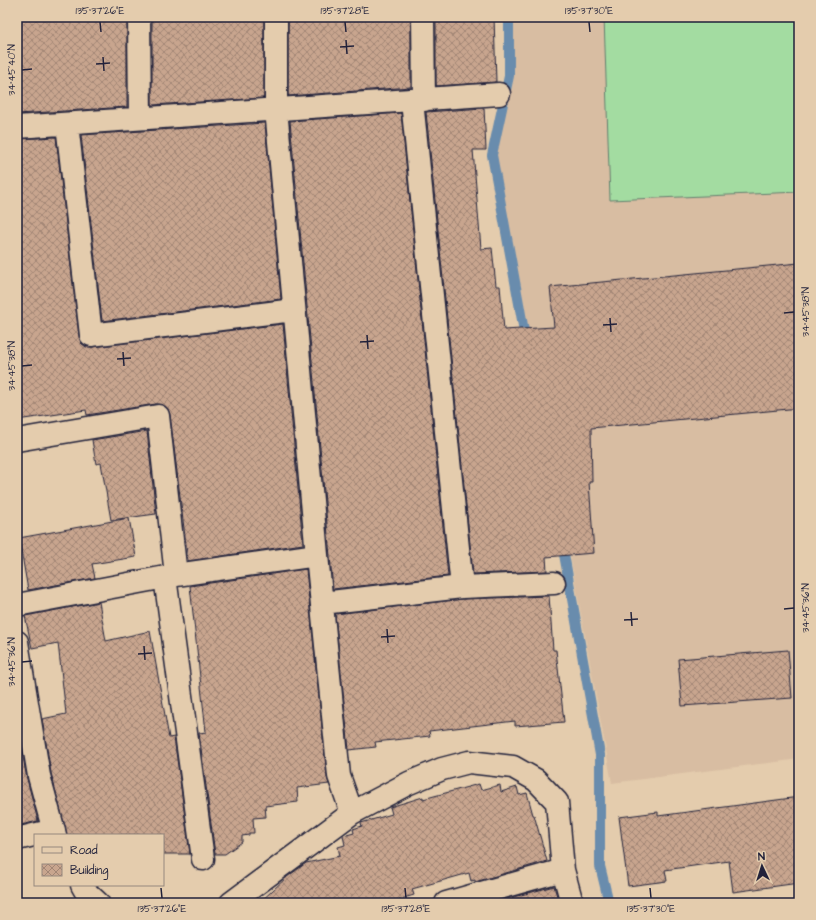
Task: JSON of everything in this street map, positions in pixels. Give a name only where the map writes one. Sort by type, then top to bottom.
[{"type":"street","points":[[139,17],[140,118]]},
{"type":"street","points":[[276,17],[276,110],[317,555],[339,776],[352,813]]},
{"type":"street","points":[[422,17],[418,100],[462,588]]},
{"type":"street","points":[[17,127],[499,94]]},
{"type":"street","points":[[67,124],[91,335],[294,310]]},
{"type":"street","points":[[17,440],[158,416],[170,576],[203,859]]},
{"type":"street","points":[[17,605],[170,576],[317,555]]},
{"type":"street","points":[[322,603],[462,588],[554,583]]},
{"type":"street","points":[[17,642],[39,776],[54,832],[43,834]]},
{"type":"street","points":[[231,903],[352,813],[409,783],[442,769],[470,762],[513,767],[536,780],[557,802],[563,870],[572,903]]},
{"type":"street","points":[[17,839],[34,836]]},
{"type":"street","points":[[446,903],[563,870]]},
{"type":"street","points":[[83,886],[86,892],[98,903]]},
{"type":"shaded area","points":[[514,17],[799,17],[799,759],[612,783],[496,153],[513,81]]},
{"type":"green space","points":[[604,17],[799,17],[799,192],[610,200]]},
{"type":"building","points":[[17,17],[127,17],[127,107],[17,114]]},
{"type":"building","points":[[152,17],[260,17],[260,20],[264,20],[264,98],[152,105]]},
{"type":"building","points":[[411,17],[411,87],[288,96],[288,19]]},
{"type":"building","points":[[436,17],[494,17],[496,82],[436,86]]},
{"type":"building","points":[[484,108],[486,150],[473,150],[481,249],[492,248],[496,286],[500,286],[504,330],[554,327],[550,287],[799,263],[799,408],[591,428],[592,482],[589,482],[594,553],[546,557],[547,571],[473,574],[426,112]]},
{"type":"building","points":[[401,113],[448,576],[333,589],[290,121]]},
{"type":"building","points":[[265,123],[281,299],[102,321],[81,135]]},
{"type":"building","points":[[56,137],[81,343],[86,347],[93,347],[283,324],[303,544],[188,561],[170,415],[168,409],[163,405],[156,404],[87,415],[86,410],[17,420],[17,147],[20,147],[20,139]]},
{"type":"building","points":[[147,431],[156,514],[111,520],[101,463],[96,464],[92,440]]},
{"type":"building","points":[[129,518],[136,557],[92,564],[95,578],[28,590],[19,538]]},
{"type":"building","points":[[306,569],[327,777],[329,784],[297,788],[298,802],[265,806],[266,817],[253,818],[254,833],[249,833],[249,835],[242,836],[242,842],[225,854],[215,854],[199,733],[206,732],[190,586]]},
{"type":"building","points":[[549,596],[553,650],[556,650],[564,722],[515,726],[515,721],[429,731],[430,736],[375,742],[376,747],[349,750],[335,614],[463,599]]},
{"type":"building","points":[[99,602],[106,641],[150,631],[169,738],[174,737],[190,854],[164,854],[164,834],[67,834],[51,773],[42,719],[66,714],[58,643],[32,648],[25,616]]},
{"type":"building","points":[[788,650],[792,698],[682,706],[678,659]]},
{"type":"building","points":[[17,724],[27,779],[38,821],[17,826]]},
{"type":"building","points":[[479,784],[481,790],[500,785],[501,792],[517,787],[519,795],[527,793],[547,861],[475,882],[475,880],[471,881],[469,873],[412,889],[414,895],[387,903],[259,903],[287,877],[306,863],[340,856],[338,847],[345,845],[343,836],[354,833],[353,829],[362,826],[361,823],[392,814],[390,807],[423,797],[423,799]]},
{"type":"building","points":[[799,797],[799,883],[733,892],[729,861],[665,870],[667,881],[628,886],[619,817],[658,812],[658,816]]},
{"type":"building","points":[[554,886],[559,903],[492,903]]},
{"type":"waterway","points":[[509,17],[509,76],[492,155],[526,342]]},
{"type":"waterway","points":[[562,543],[600,755],[600,866],[609,903]]}]
